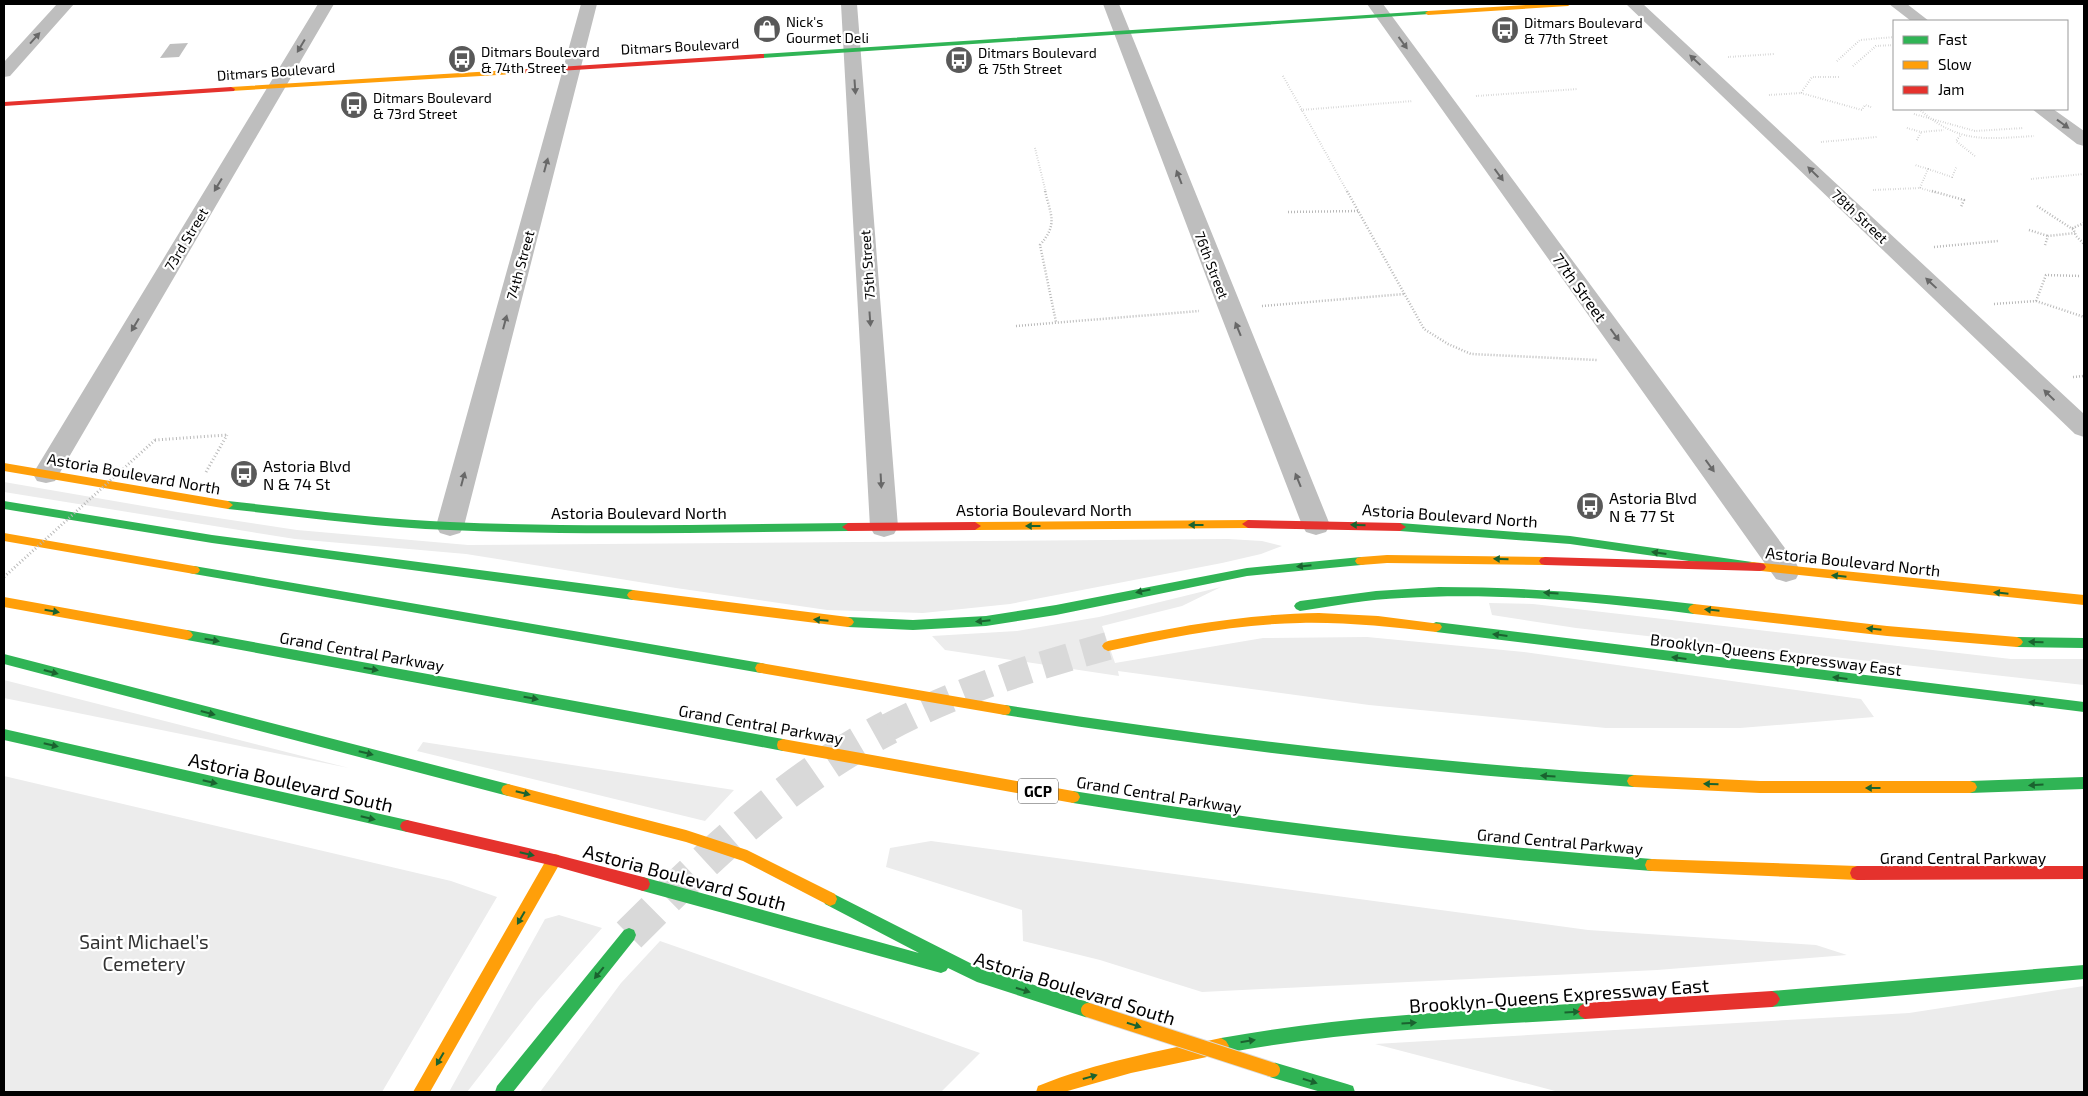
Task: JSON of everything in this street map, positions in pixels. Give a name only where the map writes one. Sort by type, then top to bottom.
[{"type":"main road","name":"Ditmars Boulevard","points":[[4,104],[1122,32],[1379,10],[1568,4]]},
{"type":"main road","name":"Astoria Boulevard North","points":[[4,467],[191,500],[287,512],[450,526],[593,529],[1383,526],[1510,534],[1570,540],[1760,567],[2084,600]]},
{"type":"main road","points":[[4,505],[222,540],[748,611],[838,622],[913,625],[986,621],[1023,616],[1238,574],[1387,559],[1479,559],[1760,567]]},
{"type":"main road","points":[[4,537],[1068,720],[1293,752],[1533,775],[1715,784],[1931,788],[2084,783]]},
{"type":"main road","points":[[1198,627],[1346,597],[1402,592],[1459,590],[1561,594],[1948,637],[2003,641],[2084,643]]},
{"type":"main road","name":"Grand Central Parkway","points":[[4,602],[1068,796],[1279,829],[1392,843],[1554,858],[1726,869],[1990,875],[2084,873]]},
{"type":"main road","name":"Brooklyn-Queens Expressway East","points":[[1108,646],[1157,634],[1198,627],[1307,618],[1396,623],[1991,698],[2084,707]]},
{"type":"main road","points":[[4,659],[618,817],[747,856],[977,975]]},
{"type":"main road","name":"Astoria Boulevard South","points":[[4,734],[554,860],[977,975],[1347,1092]]},
{"type":"main road","points":[[421,1092],[554,860]]},
{"type":"main road","points":[[503,1092],[629,934]]},
{"type":"main road","name":"Brooklyn-Queens Expressway East","points":[[1044,1092],[1061,1085],[1143,1062],[1228,1044],[1304,1032],[1400,1023],[1811,996],[2084,972]]},
{"type":"street","points":[[4,72],[66,4]]},
{"type":"street","name":"73rd Street","points":[[46,474],[326,4]]},
{"type":"street","name":"74th Street","points":[[450,526],[589,4]]},
{"type":"street","name":"75th Street","points":[[849,4],[884,527]]},
{"type":"street","name":"76th Street","points":[[1111,4],[1229,308],[1316,525]]},
{"type":"street","name":"78th Street","points":[[1634,4],[2084,428]]},
{"type":"street","points":[[1897,4],[1920,20]]},
{"type":"street","name":"77th Street","points":[[1379,10],[1786,570]]},
{"type":"street","points":[[2042,110],[2084,140]]},
{"type":"path","points":[[1837,61],[1860,40],[1893,37]]},
{"type":"path","points":[[1853,66],[1876,46],[1893,45]]},
{"type":"path","points":[[1726,57],[1774,54]]},
{"type":"path","points":[[1283,76],[1424,329],[1448,344],[1471,354],[1583,360],[1632,360]]},
{"type":"path","points":[[1801,93],[1812,77],[1840,77]]},
{"type":"path","points":[[1475,96],[1578,88]]},
{"type":"path","points":[[1767,95],[1801,93],[1862,110],[1865,105],[1871,107]]},
{"type":"path","points":[[1301,110],[1419,101]]},
{"type":"path","points":[[1919,110],[1945,130],[1960,136],[1982,139],[2036,136]]},
{"type":"path","points":[[1914,114],[1975,131],[2025,128]]},
{"type":"path","points":[[1908,128],[1921,132],[1945,130]]},
{"type":"path","points":[[1917,140],[1921,132]]},
{"type":"path","points":[[1960,136],[1956,141],[1976,157]]},
{"type":"path","points":[[1820,142],[1877,137]]},
{"type":"path","points":[[1035,148],[1053,224],[1048,237],[1040,245],[1056,322]]},
{"type":"path","points":[[1915,165],[1952,176],[1957,166]]},
{"type":"path","points":[[1920,188],[1928,169]]},
{"type":"path","points":[[2030,180],[2084,174]]},
{"type":"path","points":[[1868,190],[1920,188],[1964,200],[1961,207]]},
{"type":"path","points":[[2037,206],[2075,232],[2084,244]]},
{"type":"path","points":[[1288,212],[1358,211]]},
{"type":"path","points":[[2075,232],[2073,228],[2084,223]]},
{"type":"path","points":[[2029,230],[2048,236],[2075,232]]},
{"type":"path","points":[[2045,245],[2048,236]]},
{"type":"path","points":[[1931,247],[1998,241]]},
{"type":"path","points":[[2036,301],[2046,275],[2082,276]]},
{"type":"path","points":[[1992,304],[2036,301],[2084,317]]},
{"type":"path","points":[[4,577],[155,440],[227,435],[191,500]]},
{"type":"green space","points":[[4,482],[297,530],[468,545],[1228,539],[1262,541],[1282,546],[1261,554],[1222,563],[1010,604],[923,613],[827,610],[466,554],[295,539],[4,492]]},
{"type":"green space","points":[[1221,587],[1182,606],[1102,626],[1115,663],[1263,638],[1367,637],[1524,652],[1861,699],[1874,717],[1740,728],[1606,728],[1369,705],[1118,671],[1119,676],[945,650],[932,636],[1017,631],[1099,617]]},
{"type":"green space","points":[[1489,603],[1533,604],[2011,659],[2084,659],[2084,685],[1576,628],[1492,615]]},
{"type":"green space","points":[[4,680],[349,768],[4,698]]},
{"type":"green space","points":[[423,742],[734,790],[705,821],[417,751]]},
{"type":"green space","name":"Saint Michael’s Cemetery","points":[[4,776],[451,881],[497,897],[382,1092],[4,1092]]},
{"type":"green space","points":[[931,841],[1588,930],[1816,945],[1847,955],[1657,970],[1202,992],[1100,960],[1023,941],[1022,910],[886,867],[890,848]]},
{"type":"green space","points":[[559,915],[602,928],[537,1002],[467,1092],[449,1092],[545,919]]},
{"type":"green space","points":[[660,941],[980,1053],[941,1092],[540,1092],[621,983]]},
{"type":"green space","points":[[2084,986],[2084,1092],[1559,1092],[1375,1044],[1909,1013]]},
{"type":"shaded area","points":[[188,43],[179,57],[160,58],[170,44]]},
{"type":"tunnel","points":[[889,727],[940,703],[995,681],[1051,662],[1108,646]]},
{"type":"tunnel","points":[[629,935],[689,876],[751,821],[817,770],[889,727]]},
{"type":"traffic: fast","points":[[761,56],[1428,13]]},
{"type":"traffic: fast","points":[[4,505],[212,539],[633,595]]},
{"type":"traffic: fast","points":[[228,505],[394,523],[500,528],[848,527]]},
{"type":"traffic: fast","points":[[1400,527],[1570,540],[1752,566]]},
{"type":"traffic: fast","points":[[848,622],[913,625],[986,621],[1056,610],[1247,572],[1361,561]]},
{"type":"traffic: fast","points":[[194,570],[761,668]]},
{"type":"traffic: fast","points":[[1300,606],[1389,594],[1475,592],[1585,597],[1694,609]]},
{"type":"traffic: fast","points":[[1436,627],[2084,707]]},
{"type":"traffic: fast","points":[[187,635],[783,745]]},
{"type":"traffic: fast","points":[[2017,642],[2084,643]]},
{"type":"traffic: fast","points":[[4,659],[508,790]]},
{"type":"traffic: fast","points":[[1005,710],[1161,734],[1318,754],[1476,770],[1634,781]]},
{"type":"traffic: fast","points":[[4,734],[407,826]]},
{"type":"traffic: fast","points":[[1970,787],[2084,783]]},
{"type":"traffic: fast","points":[[1073,797],[1145,809],[1362,838],[1579,860],[1652,865]]},
{"type":"traffic: fast","points":[[643,884],[941,966]]},
{"type":"traffic: fast","points":[[830,899],[977,975]]},
{"type":"traffic: fast","points":[[503,1092],[629,935]]},
{"type":"traffic: fast","points":[[1772,999],[2084,972]]},
{"type":"traffic: fast","points":[[977,975],[1088,1010]]},
{"type":"traffic: fast","points":[[1221,1046],[1311,1031],[1356,1026],[1585,1011]]},
{"type":"traffic: fast","points":[[1273,1070],[1347,1092]]},
{"type":"traffic: slow","points":[[1428,13],[1568,4]]},
{"type":"traffic: slow","points":[[231,89],[527,71]]},
{"type":"traffic: slow","points":[[4,467],[228,505]]},
{"type":"traffic: slow","points":[[975,526],[1248,524]]},
{"type":"traffic: slow","points":[[4,537],[194,570]]},
{"type":"traffic: slow","points":[[1361,561],[1387,559],[1545,561]]},
{"type":"traffic: slow","points":[[1752,566],[2084,600]]},
{"type":"traffic: slow","points":[[633,595],[848,622]]},
{"type":"traffic: slow","points":[[4,602],[187,635]]},
{"type":"traffic: slow","points":[[1694,609],[1887,631],[2017,642]]},
{"type":"traffic: slow","points":[[1108,646],[1194,629],[1280,619],[1319,618],[1436,627]]},
{"type":"traffic: slow","points":[[761,668],[1005,710]]},
{"type":"traffic: slow","points":[[783,745],[1073,797]]},
{"type":"traffic: slow","points":[[1634,781],[1760,787],[1970,787]]},
{"type":"traffic: slow","points":[[508,790],[686,836],[747,856],[830,899]]},
{"type":"traffic: slow","points":[[421,1092],[554,860]]},
{"type":"traffic: slow","points":[[1652,865],[1857,873]]},
{"type":"traffic: slow","points":[[1088,1010],[1273,1070]]},
{"type":"traffic: slow","points":[[1044,1092],[1109,1071],[1221,1046]]},
{"type":"traffic: jam","points":[[527,71],[761,56]]},
{"type":"traffic: jam","points":[[4,104],[231,89]]},
{"type":"traffic: jam","points":[[1248,524],[1400,527]]},
{"type":"traffic: jam","points":[[848,527],[975,526]]},
{"type":"traffic: jam","points":[[1545,561],[1760,567]]},
{"type":"traffic: jam","points":[[407,826],[554,860],[643,884]]},
{"type":"traffic: jam","points":[[1857,873],[2084,873]]},
{"type":"traffic: jam","points":[[1585,1011],[1772,999]]},
{"type":"place","name":"Nick's Gourmet Deli","points":[[767,29]]},
{"type":"place","name":"Ditmars Boulevard & 77th Street","points":[[1505,30]]},
{"type":"place","name":"Ditmars Boulevard & 74th Street","points":[[462,59]]},
{"type":"place","name":"Ditmars Boulevard & 75th Street","points":[[959,60]]},
{"type":"place","name":"Ditmars Boulevard & 73rd Street","points":[[354,105]]},
{"type":"place","name":"Astoria Blvd N & 74 St","points":[[244,474]]},
{"type":"place","name":"Astoria Blvd N & 77 St","points":[[1590,506]]}]
